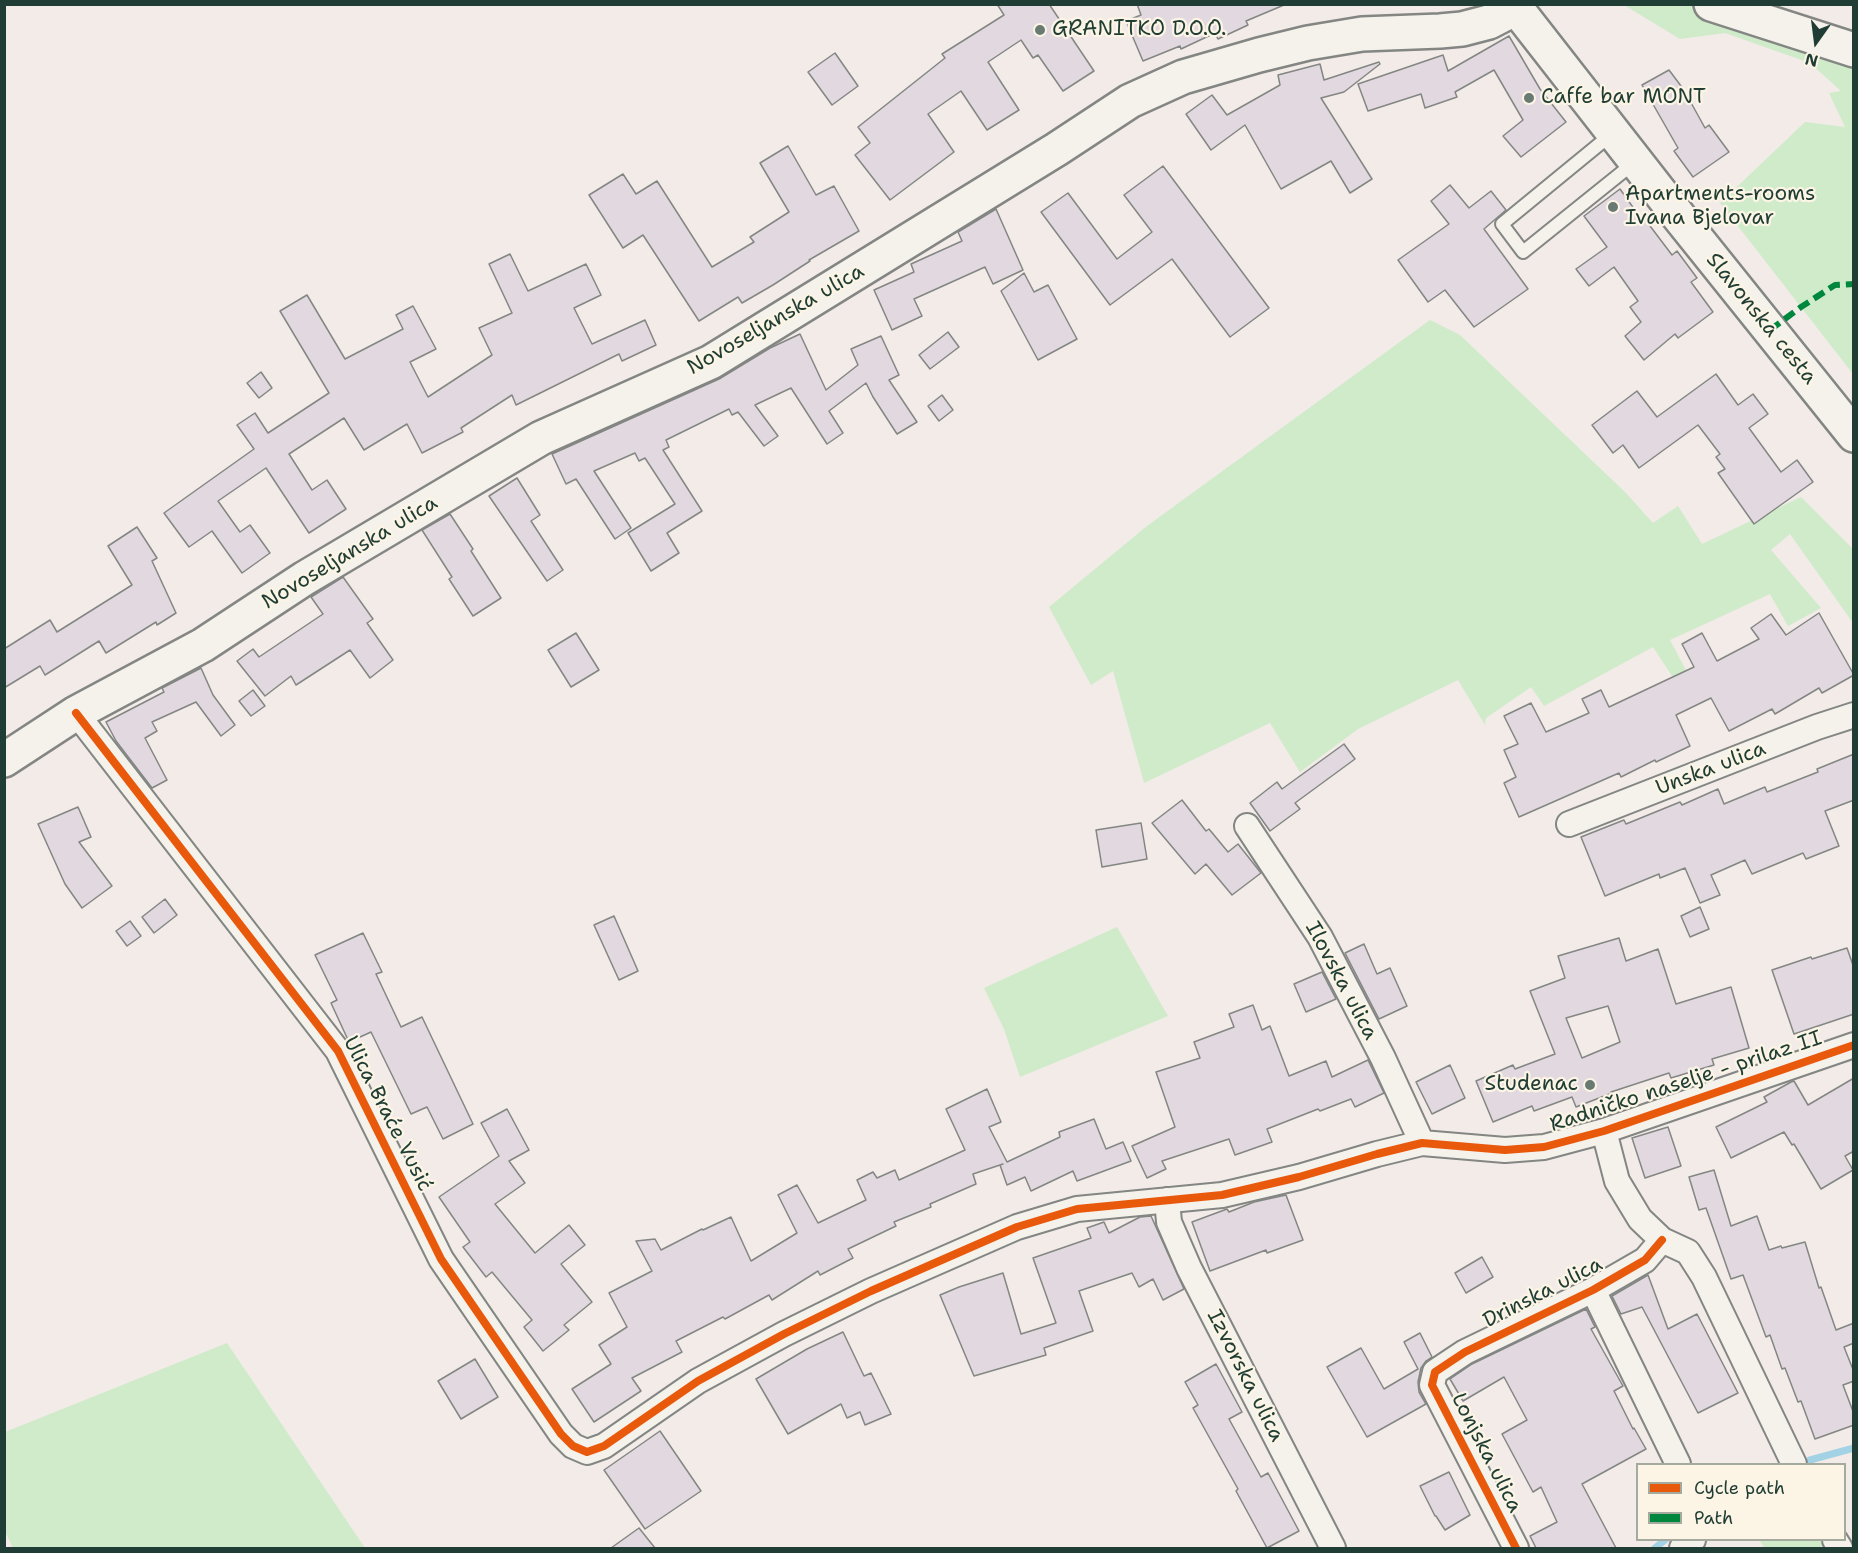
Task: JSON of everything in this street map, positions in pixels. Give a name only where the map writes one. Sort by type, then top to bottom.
[{"type":"main road","points":[[1711,4],[1854,50]]},
{"type":"main road","name":"Slavonska cesta","points":[[1514,6],[1854,435]]},
{"type":"main road","name":"Novoseljanska ulica","points":[[4,759],[76,713],[203,645],[305,578],[541,438],[711,362],[1057,149],[1130,101],[1183,77],[1259,55],[1308,43],[1362,34],[1462,28],[1489,22],[1514,6]]},
{"type":"street","name":"Ulica Braće Vusić","points":[[76,713],[338,1051],[441,1259],[561,1434],[573,1446],[587,1452]]},
{"type":"street","name":"Unska ulica","points":[[1569,824],[1817,727],[1854,715]]},
{"type":"street","name":"Ilovska ulica","points":[[1247,826],[1320,937],[1383,1058],[1422,1143]]},
{"type":"street","name":"Radničko naselje - prilaz II","points":[[587,1452],[604,1446],[698,1381],[784,1334],[871,1291],[1007,1231],[1077,1209],[1222,1195],[1299,1177],[1422,1143],[1505,1150],[1544,1147],[1604,1131],[1854,1045]]},
{"type":"street","points":[[1604,1131],[1617,1181],[1640,1219],[1662,1240],[1688,1252],[1704,1277],[1794,1463]]},
{"type":"street","name":"Izvorska ulica","points":[[1167,1200],[1169,1222],[1189,1268],[1333,1548]]},
{"type":"street","name":"Drinska ulica","points":[[1435,1372],[1465,1352],[1593,1290],[1645,1260],[1662,1240]]},
{"type":"street","points":[[1593,1290],[1678,1463]]},
{"type":"street","name":"Lonjska ulica","points":[[1435,1372],[1432,1386],[1516,1548]]},
{"type":"lane","points":[[1613,133],[1502,224],[1522,252],[1636,162]]},
{"type":"green space","points":[[1624,5],[1711,5],[1853,50],[1853,374],[1720,203],[1805,122],[1845,127],[1829,93],[1841,91],[1810,63],[1725,33],[1680,39]]},
{"type":"green space","points":[[1430,320],[1460,335],[1625,492],[1653,523],[1678,506],[1702,544],[1801,497],[1853,549],[1853,623],[1790,534],[1771,550],[1821,608],[1788,626],[1770,594],[1670,640],[1697,691],[1687,699],[1653,647],[1544,706],[1531,687],[1486,718],[1485,725],[1458,680],[1358,729],[1300,772],[1270,723],[1144,783],[1113,671],[1091,685],[1049,607],[1147,526]]},
{"type":"green space","points":[[1117,927],[1168,1016],[1020,1077],[1004,1029],[984,988]]},
{"type":"green space","points":[[227,1343],[365,1548],[13,1548],[5,1531],[5,1432]]},
{"type":"green space","points":[[1760,1541],[1836,1541],[1840,1548],[1765,1548]]},
{"type":"building","points":[[997,4],[1049,4],[1094,71],[1063,91],[1038,55],[1033,58],[1021,40],[988,62],[1019,110],[987,130],[961,91],[928,114],[954,152],[890,200],[855,155],[870,143],[858,127],[945,58],[942,54],[1004,15]]},
{"type":"building","points":[[1137,4],[1284,5],[1246,21],[1248,25],[1218,39],[1215,33],[1181,49],[1180,46],[1143,61],[1126,21],[1141,15]]},
{"type":"building","points":[[1509,36],[1540,89],[1566,122],[1521,157],[1503,136],[1523,120],[1494,70],[1455,92],[1457,97],[1425,108],[1421,94],[1368,111],[1358,84],[1443,55],[1448,71]]},
{"type":"building","points":[[835,53],[858,86],[832,105],[808,72]]},
{"type":"building","points":[[1379,62],[1380,64],[1344,92],[1321,98],[1372,179],[1350,193],[1331,161],[1281,189],[1245,125],[1211,150],[1186,114],[1212,95],[1227,115],[1280,85],[1278,75],[1320,64],[1324,80]]},
{"type":"building","points":[[1669,70],[1684,90],[1705,128],[1709,125],[1729,152],[1693,177],[1674,151],[1678,148],[1642,85]]},
{"type":"building","points":[[788,146],[816,195],[834,186],[859,231],[742,303],[738,297],[699,321],[643,235],[623,248],[589,195],[623,174],[636,194],[657,181],[712,267],[754,242],[750,237],[789,212],[760,163]]},
{"type":"building","points":[[1163,166],[1269,308],[1230,337],[1172,259],[1110,305],[1041,212],[1068,193],[1117,259],[1152,232],[1124,195]]},
{"type":"building","points":[[1450,185],[1469,208],[1491,191],[1506,210],[1484,229],[1528,289],[1474,327],[1445,290],[1428,302],[1398,260],[1449,224],[1431,201]]},
{"type":"building","points":[[1620,189],[1642,220],[1644,218],[1672,255],[1677,251],[1697,278],[1691,282],[1713,312],[1678,338],[1675,334],[1644,360],[1625,336],[1641,322],[1630,307],[1638,301],[1614,267],[1589,286],[1576,269],[1607,247],[1584,216]]},
{"type":"building","points":[[996,209],[1023,270],[993,284],[985,267],[914,299],[922,316],[892,330],[874,290],[914,272],[911,264],[962,241],[958,232]]},
{"type":"building","points":[[510,254],[528,291],[586,264],[601,295],[574,308],[592,344],[645,320],[656,345],[622,361],[619,354],[516,405],[512,395],[461,428],[463,432],[422,453],[407,424],[364,450],[344,418],[289,454],[312,490],[327,480],[346,509],[309,533],[266,468],[218,501],[240,532],[250,525],[270,553],[242,573],[212,531],[189,547],[164,513],[254,449],[237,425],[255,413],[268,433],[329,393],[280,311],[307,295],[345,359],[403,329],[396,315],[413,306],[436,349],[410,362],[428,397],[492,355],[479,328],[512,313],[489,264]]},
{"type":"building","points":[[1024,273],[1034,292],[1048,285],[1077,339],[1038,360],[1001,291]]},
{"type":"building","points":[[948,332],[959,347],[930,369],[919,355]]},
{"type":"building","points":[[800,334],[826,390],[858,365],[851,349],[881,336],[899,375],[889,380],[917,422],[897,434],[866,383],[829,411],[843,433],[827,444],[791,388],[755,405],[778,436],[764,446],[738,412],[732,415],[729,409],[666,440],[669,447],[663,450],[702,511],[667,533],[679,553],[651,571],[628,533],[675,504],[645,458],[639,461],[635,453],[594,471],[631,528],[615,539],[576,479],[566,484],[552,454],[719,379],[770,348]]},
{"type":"building","points":[[261,372],[272,388],[259,398],[247,383]]},
{"type":"building","points":[[1716,374],[1738,405],[1753,394],[1768,414],[1749,428],[1781,472],[1797,460],[1813,482],[1754,524],[1718,473],[1725,469],[1716,457],[1720,454],[1698,425],[1639,468],[1623,445],[1613,453],[1592,425],[1637,391],[1657,417]]},
{"type":"building","points":[[942,395],[953,410],[939,421],[928,406]]},
{"type":"building","points":[[517,478],[540,515],[531,521],[563,570],[547,581],[489,496]]},
{"type":"building","points":[[450,514],[501,598],[473,616],[449,579],[452,577],[422,530]]},
{"type":"building","points":[[137,527],[157,558],[152,561],[176,613],[157,625],[156,622],[106,653],[99,641],[45,675],[40,666],[4,688],[4,649],[50,620],[57,632],[132,585],[108,546]]},
{"type":"building","points":[[343,577],[373,619],[367,623],[393,660],[370,678],[350,650],[296,685],[291,676],[265,696],[237,661],[253,649],[259,657],[323,614],[311,597]]},
{"type":"building","points":[[1819,613],[1854,675],[1822,693],[1819,688],[1775,714],[1772,709],[1729,731],[1711,698],[1676,715],[1690,746],[1621,777],[1619,773],[1519,817],[1504,783],[1516,777],[1504,750],[1518,744],[1504,716],[1531,703],[1546,732],[1589,713],[1582,699],[1601,690],[1609,707],[1694,667],[1682,644],[1702,633],[1717,661],[1759,639],[1751,628],[1771,614],[1786,635]]},
{"type":"building","points":[[576,633],[599,670],[571,687],[548,650]]},
{"type":"building","points":[[201,668],[213,695],[235,725],[221,736],[196,702],[152,722],[157,731],[145,738],[167,780],[152,788],[116,741],[106,722],[164,692],[162,688]]},
{"type":"building","points":[[253,690],[265,706],[251,716],[239,701]]},
{"type":"building","points":[[1344,744],[1355,759],[1295,803],[1300,809],[1270,831],[1250,803],[1277,782],[1282,789]]},
{"type":"building","points":[[1854,754],[1854,800],[1825,811],[1839,846],[1806,859],[1803,853],[1752,874],[1745,860],[1711,875],[1720,895],[1700,903],[1685,868],[1660,878],[1659,874],[1605,896],[1581,837],[1624,820],[1626,824],[1680,802],[1682,805],[1718,789],[1724,804],[1765,787],[1767,792],[1818,772],[1817,769]]},
{"type":"building","points":[[1182,800],[1206,831],[1209,829],[1228,852],[1238,844],[1261,873],[1232,895],[1206,864],[1195,874],[1152,823]]},
{"type":"building","points":[[78,807],[91,837],[79,842],[112,886],[82,908],[65,884],[38,824]]},
{"type":"building","points":[[1141,823],[1147,859],[1102,867],[1096,830]]},
{"type":"building","points":[[165,899],[177,915],[154,933],[142,917]]},
{"type":"building","points":[[1700,907],[1709,929],[1690,937],[1681,916]]},
{"type":"building","points":[[614,916],[638,971],[619,980],[594,925]]},
{"type":"building","points":[[130,921],[141,936],[127,946],[116,931]]},
{"type":"building","points":[[363,933],[382,972],[376,974],[401,1027],[422,1017],[473,1124],[443,1139],[427,1107],[411,1114],[371,1032],[349,1042],[331,1003],[337,1000],[315,955]]},
{"type":"building","points":[[1619,938],[1626,961],[1658,949],[1676,1004],[1731,987],[1749,1048],[1712,1059],[1714,1065],[1671,1078],[1669,1073],[1611,1092],[1576,1107],[1572,1097],[1534,1111],[1532,1106],[1493,1122],[1476,1081],[1513,1065],[1515,1069],[1555,1054],[1530,991],[1565,978],[1558,956]],"holes":[[[1608,1006],[1620,1042],[1582,1058],[1566,1018]]]},
{"type":"building","points":[[1364,944],[1377,974],[1390,968],[1407,1006],[1379,1019],[1345,953]]},
{"type":"building","points":[[1847,948],[1854,968],[1854,1014],[1794,1034],[1772,970]]},
{"type":"building","points":[[1322,972],[1336,999],[1306,1012],[1294,984]]},
{"type":"building","points":[[1253,1005],[1262,1030],[1270,1026],[1289,1076],[1326,1061],[1332,1077],[1368,1060],[1384,1093],[1355,1107],[1351,1099],[1267,1129],[1272,1142],[1235,1155],[1229,1139],[1162,1161],[1166,1169],[1147,1178],[1132,1146],[1175,1127],[1156,1072],[1200,1058],[1194,1042],[1234,1027],[1229,1014]]},
{"type":"building","points":[[1450,1065],[1465,1098],[1432,1114],[1416,1082]]},
{"type":"building","points":[[1854,1078],[1854,1151],[1845,1156],[1853,1170],[1821,1189],[1794,1144],[1792,1145],[1784,1132],[1731,1158],[1716,1127],[1767,1102],[1764,1097],[1791,1082],[1794,1081],[1808,1105]]},
{"type":"building","points":[[987,1089],[1001,1122],[989,1127],[1007,1162],[1060,1137],[1059,1132],[1094,1119],[1106,1149],[1123,1142],[1131,1161],[1077,1181],[1073,1171],[1031,1191],[1025,1177],[1007,1185],[1000,1165],[973,1174],[976,1184],[930,1204],[931,1207],[894,1222],[896,1226],[848,1249],[853,1258],[820,1275],[818,1271],[772,1300],[769,1295],[725,1319],[723,1317],[676,1341],[682,1352],[632,1378],[641,1391],[594,1422],[572,1389],[611,1364],[599,1345],[627,1327],[609,1293],[652,1271],[636,1241],[655,1239],[661,1250],[731,1217],[751,1261],[797,1233],[778,1195],[797,1185],[818,1223],[866,1200],[857,1180],[873,1172],[877,1178],[895,1170],[899,1180],[965,1150],[946,1109]]},
{"type":"building","points":[[507,1109],[529,1150],[509,1161],[525,1183],[495,1204],[535,1253],[569,1225],[585,1245],[561,1264],[592,1302],[564,1325],[569,1330],[543,1351],[524,1327],[532,1320],[492,1272],[486,1277],[463,1247],[470,1242],[439,1197],[499,1156],[481,1123]]},
{"type":"building","points":[[1668,1127],[1681,1166],[1645,1178],[1632,1138]]},
{"type":"building","points":[[1714,1170],[1731,1226],[1757,1216],[1769,1250],[1805,1242],[1819,1288],[1821,1287],[1836,1330],[1854,1323],[1854,1343],[1844,1347],[1854,1372],[1854,1381],[1843,1385],[1854,1414],[1854,1425],[1815,1439],[1801,1401],[1798,1402],[1785,1368],[1782,1369],[1770,1335],[1766,1337],[1743,1275],[1731,1279],[1706,1208],[1699,1210],[1689,1177]]},
{"type":"building","points":[[1286,1195],[1303,1240],[1267,1253],[1266,1250],[1210,1271],[1192,1222],[1227,1209],[1229,1212],[1254,1202]]},
{"type":"building","points":[[1151,1216],[1184,1289],[1163,1300],[1153,1279],[1139,1287],[1132,1273],[1079,1291],[1093,1331],[1044,1348],[1046,1355],[974,1376],[940,1295],[1003,1273],[1021,1334],[1056,1323],[1033,1258],[1091,1238],[1087,1228],[1104,1222],[1109,1233],[1140,1217]]},
{"type":"building","points":[[1482,1257],[1493,1277],[1466,1293],[1455,1273]]},
{"type":"building","points":[[1648,1275],[1668,1329],[1697,1314],[1738,1393],[1698,1413],[1642,1307],[1621,1314],[1612,1296]]},
{"type":"building","points":[[1586,1309],[1595,1327],[1591,1329],[1623,1386],[1614,1391],[1646,1449],[1582,1484],[1616,1548],[1536,1548],[1530,1536],[1557,1522],[1541,1487],[1533,1492],[1502,1434],[1527,1420],[1504,1377],[1463,1401],[1450,1379],[1472,1364]]},
{"type":"building","points":[[843,1332],[864,1376],[871,1373],[891,1414],[865,1425],[860,1412],[847,1418],[841,1404],[788,1434],[756,1379],[807,1349]]},
{"type":"building","points":[[1420,1333],[1432,1357],[1421,1368],[1418,1382],[1419,1392],[1426,1404],[1367,1437],[1327,1367],[1361,1348],[1384,1389],[1418,1369],[1404,1342]]},
{"type":"building","points":[[475,1359],[498,1397],[461,1419],[438,1381]]},
{"type":"building","points":[[1216,1364],[1242,1412],[1229,1419],[1261,1477],[1268,1473],[1299,1531],[1267,1548],[1236,1491],[1238,1489],[1193,1408],[1198,1405],[1185,1382]]},
{"type":"building","points":[[660,1431],[701,1491],[645,1529],[604,1470]]},
{"type":"building","points":[[1449,1472],[1470,1515],[1445,1530],[1420,1486]]},
{"type":"building","points":[[639,1528],[655,1548],[611,1548]]},
{"type":"waterway","points":[[1810,1460],[1854,1448]]},
{"type":"waterway","points":[[1655,1548],[1664,1541]]},
{"type":"marked path","points":[[1770,330],[1835,285],[1854,284]]},
{"type":"cycle path","points":[[76,713],[338,1051],[441,1259],[561,1434],[573,1446],[587,1452],[604,1446],[698,1381],[784,1334],[871,1291],[1017,1227],[1077,1209],[1222,1195],[1299,1177],[1422,1143],[1505,1150],[1544,1147],[1604,1131],[1854,1045]]},
{"type":"cycle path","points":[[1516,1548],[1432,1385],[1435,1372],[1465,1352],[1593,1290],[1645,1260],[1662,1240]]},
{"type":"place","name":"GRANITKO D.O.O.","points":[[1040,30]]},
{"type":"place","name":"Caffe bar MONT","points":[[1529,98]]},
{"type":"place","name":"Apartments-rooms Ivana Bjelovar","points":[[1613,207]]},
{"type":"place","name":"Studenac","points":[[1590,1085]]}]
